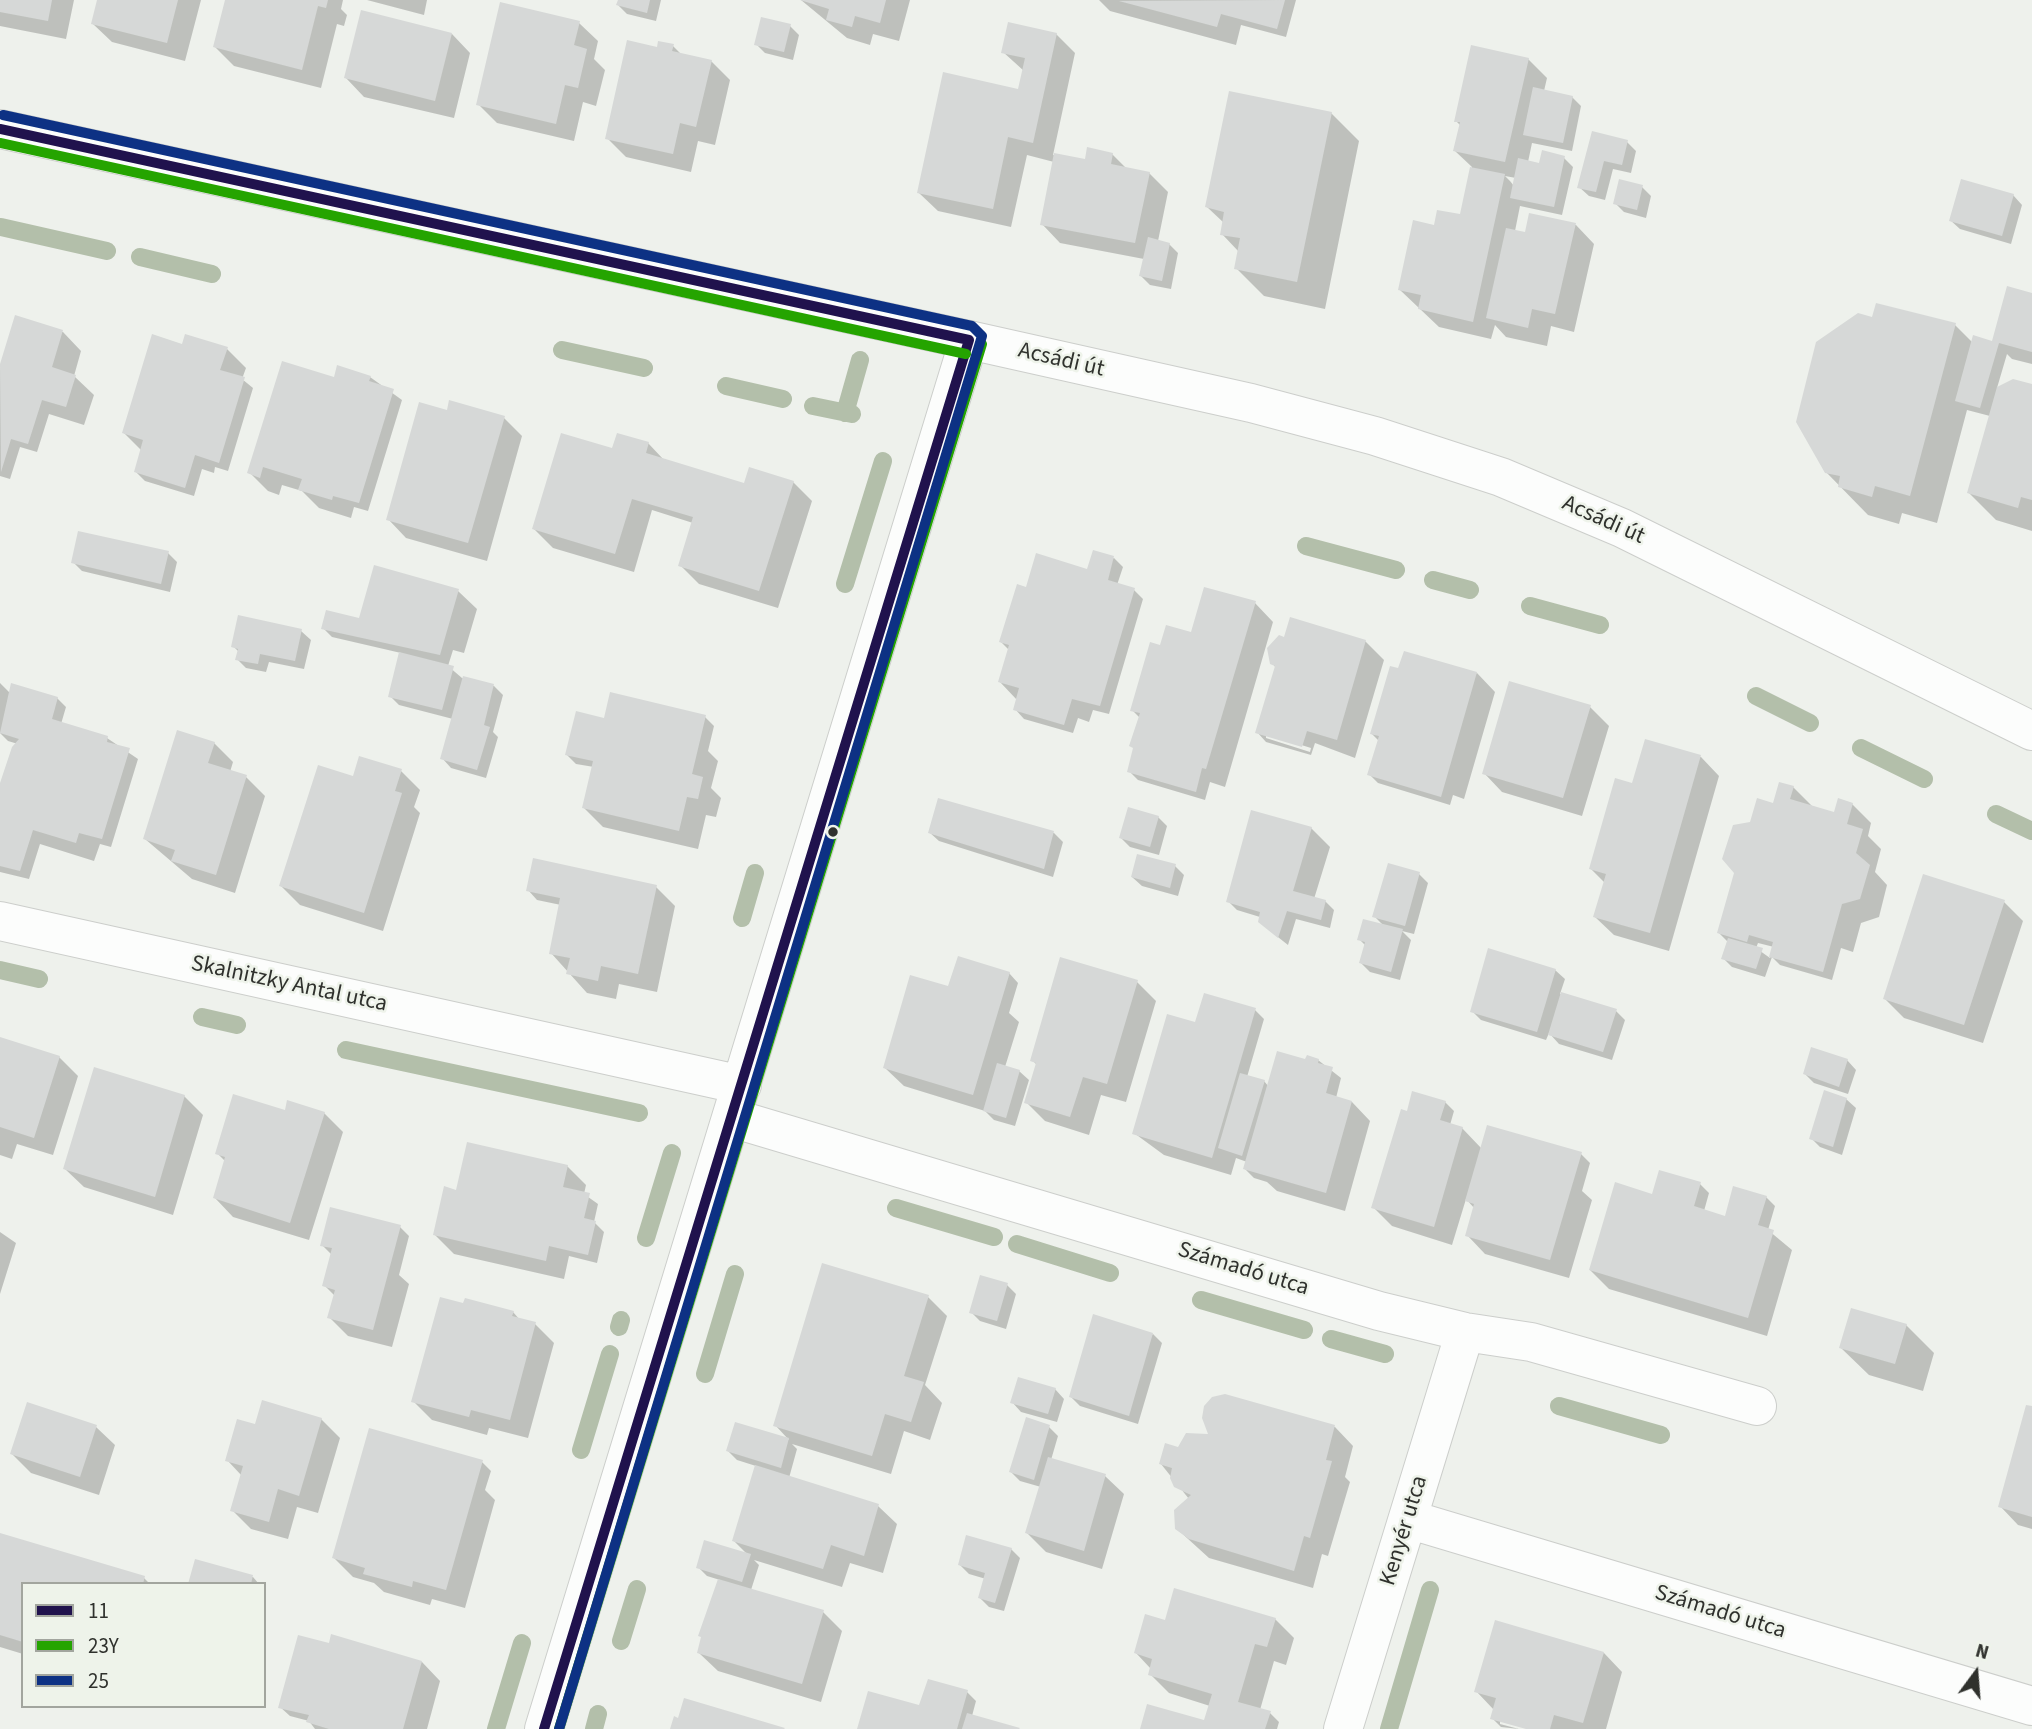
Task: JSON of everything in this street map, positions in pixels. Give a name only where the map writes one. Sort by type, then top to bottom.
[{"type":"street","name":"Acsádi út","points":[[0,129],[969,340],[1312,419],[1501,477],[1622,528],[2032,731]]},
{"type":"street","points":[[544,1729],[969,340]]},
{"type":"street","name":"Skalnitzky Antal utca","points":[[0,921],[737,1101]]},
{"type":"street","name":"Számadó utca","points":[[737,1101],[1366,1307],[1465,1332],[1531,1342],[1757,1406]]},
{"type":"street","name":"Kenyér utca","points":[[1343,1729],[1465,1332]]},
{"type":"street","name":"Számadó utca","points":[[1408,1519],[2032,1706]]},
{"type":"building","points":[[0,0],[52,0],[48,21],[0,12]]},
{"type":"building","points":[[97,0],[178,0],[167,43],[91,24]]},
{"type":"building","points":[[225,0],[328,0],[326,8],[318,6],[302,70],[213,47]]},
{"type":"building","points":[[618,0],[650,0],[647,13],[616,5]]},
{"type":"building","points":[[800,0],[886,0],[880,23],[855,16],[852,27],[826,20],[829,9]]},
{"type":"building","points":[[1285,0],[1277,29],[1221,14],[1217,27],[1119,1]]},
{"type":"building","points":[[500,2],[580,21],[574,45],[587,49],[578,88],[565,85],[556,124],[476,105]]},
{"type":"building","points":[[361,10],[452,33],[435,101],[344,78]]},
{"type":"building","points":[[761,17],[791,24],[784,52],[754,45]]},
{"type":"building","points":[[1008,22],[1057,33],[1033,143],[1008,137],[993,209],[917,193],[943,72],[1018,89],[1025,58],[1001,53]]},
{"type":"building","points":[[627,40],[657,47],[658,41],[674,44],[672,51],[712,60],[696,127],[680,123],[673,154],[605,139]]},
{"type":"building","points":[[1471,45],[1529,58],[1505,162],[1453,151],[1460,122],[1454,122]]},
{"type":"building","points":[[1533,87],[1573,96],[1563,143],[1523,135]]},
{"type":"building","points":[[1229,91],[1332,112],[1297,282],[1234,269],[1240,238],[1220,235],[1224,212],[1205,207]]},
{"type":"building","points":[[1592,131],[1628,140],[1622,165],[1604,161],[1596,192],[1577,188]]},
{"type":"building","points":[[1087,147],[1113,153],[1111,164],[1150,172],[1135,243],[1040,225],[1054,153],[1085,159]]},
{"type":"building","points":[[1542,150],[1565,156],[1554,207],[1510,198],[1518,158],[1539,163]]},
{"type":"building","points":[[1470,167],[1505,174],[1473,322],[1418,309],[1421,295],[1398,290],[1413,220],[1434,225],[1437,210],[1460,214]]},
{"type":"building","points":[[1619,179],[1643,185],[1637,210],[1613,204]]},
{"type":"building","points":[[1961,179],[2014,194],[2002,236],[1949,221]]},
{"type":"building","points":[[1529,213],[1576,223],[1555,314],[1532,309],[1528,328],[1486,318],[1506,228],[1525,232]]},
{"type":"building","points":[[1148,237],[1170,243],[1162,281],[1139,276]]},
{"type":"building","points":[[2007,286],[2032,293],[2032,352],[1999,343],[1980,408],[1955,401],[1973,335],[1992,341]]},
{"type":"building","points":[[1876,303],[1956,323],[1910,496],[1875,486],[1872,497],[1838,487],[1840,476],[1825,473],[1796,422],[1816,342],[1858,313],[1872,317]]},
{"type":"building","points":[[15,315],[63,330],[52,367],[76,375],[66,407],[42,400],[28,444],[11,439],[1,472],[0,364]]},
{"type":"building","points":[[152,334],[182,344],[185,334],[228,347],[220,370],[245,377],[219,463],[195,455],[185,488],[134,472],[143,440],[122,433]]},
{"type":"building","points":[[282,361],[334,377],[337,365],[371,376],[369,381],[394,389],[359,503],[333,496],[332,500],[298,490],[302,479],[263,467],[260,478],[247,473]]},
{"type":"building","points":[[2013,379],[2032,384],[2032,500],[2021,497],[2018,508],[1967,493],[1997,387]]},
{"type":"building","points":[[449,400],[505,416],[468,543],[386,520],[419,402],[447,410]]},
{"type":"building","points":[[561,433],[612,448],[617,433],[649,442],[646,453],[744,483],[749,467],[794,481],[759,591],[678,566],[693,517],[632,499],[615,554],[532,529]]},
{"type":"building","points":[[78,531],[169,551],[161,584],[71,563]]},
{"type":"building","points":[[1093,550],[1114,556],[1108,580],[1135,588],[1100,706],[1072,699],[1064,725],[1013,710],[1019,688],[998,682],[1009,645],[999,642],[1017,584],[1026,587],[1036,553],[1087,569]]},
{"type":"building","points":[[374,565],[459,589],[440,655],[321,629],[326,610],[359,618]]},
{"type":"building","points":[[1204,587],[1256,601],[1206,769],[1202,768],[1196,792],[1127,772],[1133,748],[1129,746],[1140,713],[1130,711],[1150,642],[1160,645],[1166,625],[1191,632]]},
{"type":"building","points":[[238,615],[302,629],[295,661],[260,654],[258,664],[235,660],[238,649],[231,647]]},
{"type":"building","points":[[1290,617],[1366,640],[1337,740],[1307,731],[1302,747],[1255,733],[1275,666],[1270,664],[1267,648],[1279,635],[1284,637]]},
{"type":"building","points":[[1404,651],[1477,672],[1441,797],[1367,775],[1379,736],[1370,734],[1390,666],[1398,668]]},
{"type":"building","points":[[399,652],[454,666],[442,710],[388,697]]},
{"type":"building","points":[[463,676],[494,684],[484,725],[490,727],[477,770],[440,759]]},
{"type":"building","points":[[1509,681],[1591,705],[1563,798],[1482,774]]},
{"type":"building","points":[[11,683],[58,697],[52,719],[108,736],[107,742],[130,748],[102,839],[79,833],[76,843],[33,830],[20,871],[0,866],[0,783],[12,747],[19,739],[0,733]]},
{"type":"building","points":[[610,692],[706,715],[692,774],[703,777],[698,799],[687,797],[679,831],[582,808],[593,761],[565,755],[576,711],[604,718]]},
{"type":"building","points":[[177,730],[215,742],[208,763],[247,775],[216,875],[171,861],[175,850],[143,839]]},
{"type":"building","points":[[1645,739],[1701,755],[1650,933],[1593,917],[1606,874],[1589,869],[1615,778],[1632,783]]},
{"type":"building","points":[[359,756],[402,769],[395,791],[402,793],[364,913],[279,886],[318,765],[353,776]]},
{"type":"building","points":[[1779,782],[1794,786],[1790,799],[1834,812],[1838,798],[1853,803],[1847,824],[1863,829],[1856,853],[1870,865],[1860,899],[1842,904],[1823,972],[1769,957],[1773,942],[1749,935],[1747,942],[1717,933],[1734,873],[1722,859],[1733,825],[1750,822],[1757,798],[1773,803]]},
{"type":"building","points":[[938,798],[1054,831],[1044,869],[928,833]]},
{"type":"building","points":[[1128,807],[1159,816],[1150,847],[1119,838]]},
{"type":"building","points":[[1251,810],[1312,827],[1293,891],[1326,900],[1321,920],[1287,911],[1278,938],[1258,922],[1260,912],[1226,902]]},
{"type":"building","points":[[1137,854],[1176,864],[1170,888],[1131,877]]},
{"type":"building","points":[[533,858],[657,885],[638,974],[601,966],[598,981],[566,974],[570,958],[549,954],[560,898],[526,891]]},
{"type":"building","points":[[1388,863],[1420,872],[1405,926],[1372,917]]},
{"type":"building","points":[[1923,874],[2005,900],[1964,1025],[1883,999]]},
{"type":"building","points":[[1363,919],[1403,929],[1391,972],[1359,963],[1365,942],[1357,940]]},
{"type":"building","points":[[1728,938],[1763,948],[1756,969],[1721,959]]},
{"type":"building","points":[[1488,948],[1556,969],[1537,1032],[1470,1012]]},
{"type":"building","points":[[958,956],[1010,972],[973,1095],[883,1068],[910,975],[948,986]]},
{"type":"building","points":[[1060,957],[1138,980],[1107,1084],[1083,1077],[1070,1117],[1024,1103],[1036,1063],[1030,1061]]},
{"type":"building","points":[[1561,992],[1617,1009],[1603,1052],[1548,1035]]},
{"type":"building","points":[[1204,993],[1256,1008],[1212,1158],[1132,1134],[1167,1014],[1195,1022]]},
{"type":"building","points":[[0,1037],[60,1056],[34,1138],[0,1127]]},
{"type":"building","points":[[1811,1047],[1848,1059],[1839,1087],[1803,1074]]},
{"type":"building","points":[[1277,1051],[1305,1059],[1307,1055],[1319,1059],[1318,1063],[1333,1067],[1326,1093],[1352,1101],[1326,1193],[1243,1169]]},
{"type":"building","points":[[997,1063],[1020,1070],[1006,1118],[983,1111]]},
{"type":"building","points":[[94,1067],[185,1095],[155,1197],[63,1169]]},
{"type":"building","points":[[1240,1073],[1265,1080],[1242,1156],[1218,1148]]},
{"type":"building","points":[[1824,1090],[1847,1098],[1833,1147],[1809,1139]]},
{"type":"building","points":[[1412,1091],[1446,1101],[1440,1120],[1463,1127],[1434,1227],[1371,1208],[1401,1109],[1407,1111]]},
{"type":"building","points":[[233,1094],[285,1110],[287,1100],[325,1112],[290,1223],[213,1198],[225,1157],[215,1154]]},
{"type":"building","points":[[1487,1125],[1582,1152],[1550,1260],[1465,1236],[1474,1204],[1465,1201]]},
{"type":"building","points":[[467,1142],[568,1165],[563,1187],[590,1193],[584,1218],[596,1221],[588,1255],[549,1246],[546,1261],[433,1235],[444,1186],[456,1190]]},
{"type":"building","points":[[1659,1170],[1701,1182],[1694,1206],[1725,1216],[1733,1186],[1767,1196],[1758,1225],[1774,1230],[1748,1318],[1589,1270],[1615,1182],[1652,1194]]},
{"type":"building","points":[[330,1207],[401,1225],[373,1330],[327,1318],[335,1290],[322,1286],[332,1248],[320,1246]]},
{"type":"building","points":[[822,1263],[929,1295],[904,1376],[924,1382],[911,1422],[885,1414],[872,1456],[773,1426]]},
{"type":"building","points":[[980,1275],[1008,1283],[997,1321],[969,1313]]},
{"type":"building","points":[[440,1297],[463,1303],[465,1298],[514,1311],[512,1316],[536,1322],[510,1420],[471,1410],[469,1417],[411,1402]]},
{"type":"building","points":[[1851,1308],[1907,1324],[1895,1364],[1839,1348]]},
{"type":"building","points":[[1093,1314],[1153,1333],[1129,1416],[1069,1397]]},
{"type":"building","points":[[1018,1377],[1056,1388],[1048,1414],[1010,1403]]},
{"type":"building","points":[[1225,1394],[1335,1425],[1326,1460],[1332,1461],[1310,1538],[1304,1536],[1294,1571],[1189,1539],[1175,1529],[1174,1510],[1191,1495],[1174,1487],[1170,1478],[1172,1468],[1159,1464],[1165,1443],[1178,1447],[1186,1433],[1208,1434],[1202,1418],[1204,1406],[1212,1397]]},
{"type":"building","points":[[262,1400],[322,1418],[299,1496],[278,1489],[269,1522],[230,1511],[243,1466],[225,1461],[237,1419],[255,1424]]},
{"type":"building","points":[[27,1402],[97,1425],[80,1477],[10,1454]]},
{"type":"building","points":[[2026,1405],[2032,1406],[2032,1517],[1998,1507]]},
{"type":"building","points":[[1026,1417],[1050,1425],[1034,1480],[1009,1472]]},
{"type":"building","points":[[735,1422],[789,1438],[781,1468],[726,1451]]},
{"type":"building","points":[[369,1428],[483,1460],[446,1590],[413,1581],[412,1587],[363,1574],[365,1568],[332,1558]]},
{"type":"building","points":[[1048,1457],[1106,1474],[1084,1551],[1025,1533]]},
{"type":"building","points":[[755,1465],[879,1504],[864,1556],[831,1545],[823,1569],[732,1541]]},
{"type":"building","points":[[0,1533],[145,1576],[144,1582],[21,1582],[21,1641],[0,1635]]},
{"type":"building","points":[[966,1535],[1012,1548],[995,1603],[978,1598],[985,1573],[958,1565]]},
{"type":"building","points":[[704,1540],[751,1554],[742,1582],[696,1568]]},
{"type":"building","points":[[195,1559],[253,1575],[251,1582],[189,1582]]},
{"type":"building","points":[[718,1579],[824,1610],[802,1684],[697,1653],[701,1637],[698,1636]]},
{"type":"building","points":[[1174,1588],[1276,1618],[1267,1647],[1255,1644],[1238,1702],[1271,1711],[1265,1729],[1140,1729],[1147,1704],[1204,1720],[1212,1694],[1148,1675],[1152,1659],[1134,1653],[1145,1614],[1165,1620]]},
{"type":"building","points":[[1495,1620],[1604,1652],[1583,1723],[1554,1715],[1550,1729],[1526,1729],[1490,1719],[1496,1698],[1474,1692]]},
{"type":"building","points":[[331,1634],[422,1661],[403,1729],[329,1729],[306,1722],[309,1715],[278,1708],[298,1635],[329,1643]]},
{"type":"building","points":[[928,1679],[968,1690],[957,1729],[857,1729],[868,1691],[919,1705]]},
{"type":"building","points":[[684,1698],[785,1728],[670,1729],[674,1716],[678,1718]]},
{"type":"building","points":[[967,1713],[1020,1728],[962,1729]]},
{"type":"waterway","points":[[1,227],[107,251]]},
{"type":"waterway","points":[[140,257],[212,274]]},
{"type":"waterway","points":[[562,350],[644,368]]},
{"type":"waterway","points":[[845,413],[860,360]]},
{"type":"waterway","points":[[726,386],[783,399]]},
{"type":"waterway","points":[[813,406],[852,414]]},
{"type":"waterway","points":[[845,584],[883,461]]},
{"type":"waterway","points":[[1306,546],[1396,570]]},
{"type":"waterway","points":[[1433,580],[1470,590]]},
{"type":"waterway","points":[[1530,606],[1600,625]]},
{"type":"waterway","points":[[1756,696],[1810,723]]},
{"type":"waterway","points":[[1861,748],[1924,779]]},
{"type":"waterway","points":[[1996,814],[2032,831]]},
{"type":"waterway","points":[[742,918],[755,873]]},
{"type":"waterway","points":[[0,970],[39,979]]},
{"type":"waterway","points":[[202,1017],[237,1025]]},
{"type":"waterway","points":[[346,1050],[639,1113]]},
{"type":"waterway","points":[[646,1238],[672,1153]]},
{"type":"waterway","points":[[896,1208],[994,1237]]},
{"type":"waterway","points":[[1017,1244],[1110,1273]]},
{"type":"waterway","points":[[705,1374],[735,1274]]},
{"type":"waterway","points":[[1201,1300],[1304,1330]]},
{"type":"waterway","points":[[619,1327],[621,1320]]},
{"type":"waterway","points":[[1331,1339],[1385,1354]]},
{"type":"waterway","points":[[581,1450],[610,1354]]},
{"type":"waterway","points":[[1559,1406],[1661,1435]]},
{"type":"waterway","points":[[621,1641],[637,1589]]},
{"type":"waterway","points":[[1389,1729],[1430,1590]]},
{"type":"waterway","points":[[496,1729],[522,1643]]},
{"type":"waterway","points":[[594,1729],[598,1714]]},
{"type":"transit line","name":"25","points":[[3,115],[972,326],[982,336],[559,1729]]},
{"type":"transit line","name":"11","points":[[0,129],[969,340]]},
{"type":"transit line","name":"23Y","points":[[0,143],[966,354]]},
{"type":"transit line","name":"11","points":[[544,1729],[969,340]]},
{"type":"transit line","name":"23Y","points":[[559,1729],[982,344]]}]
